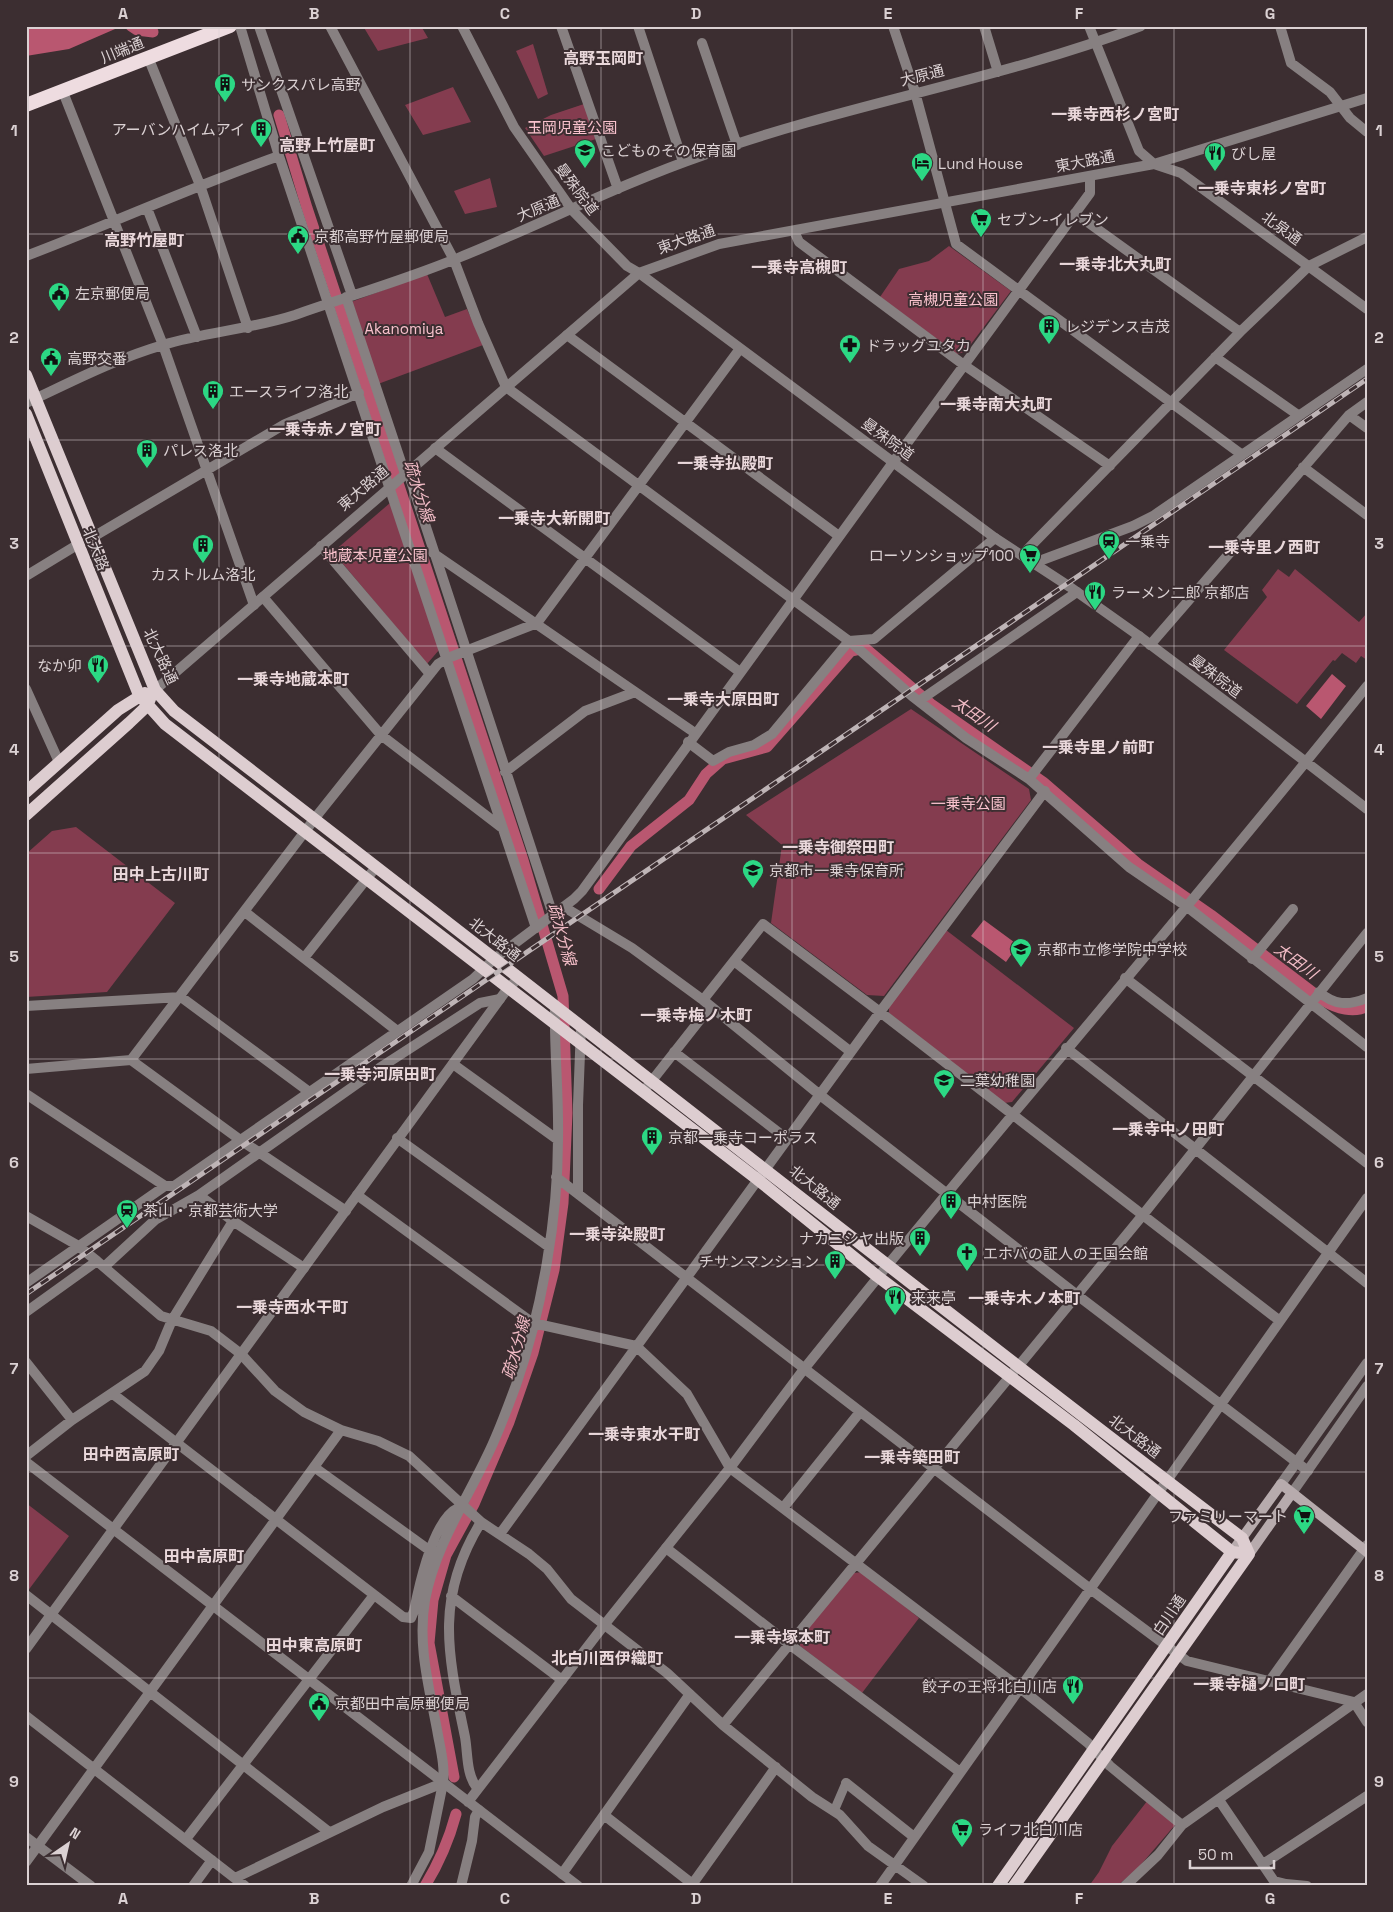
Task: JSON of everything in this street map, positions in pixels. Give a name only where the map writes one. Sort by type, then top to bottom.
[{"type":"highway","name":"川端通","points":[[26,106],[230,26]]},
{"type":"main road","name":"北大路通","points":[[26,375],[30,401],[93,537],[155,690],[174,711],[765,1168],[888,1266],[1158,1495],[1232,1552]]},
{"type":"main road","name":"北大路","points":[[26,414],[77,545],[139,695]]},
{"type":"main road","name":"東大路通","points":[[26,792],[118,710],[139,695],[155,690]]},
{"type":"main road","name":"東大路通","points":[[26,815],[147,706],[155,690]]},
{"type":"main road","name":"北大路通","points":[[139,695],[165,724],[758,1179],[877,1276],[1168,1482],[1242,1538],[1249,1554]]},
{"type":"main road","points":[[1281,1484],[1366,1549]]},
{"type":"main road","name":"白川通","points":[[1014,1886],[1168,1647],[1232,1552],[1281,1484]]},
{"type":"main road","name":"白川通","points":[[998,1886],[1099,1754],[1179,1655],[1292,1493]]},
{"type":"main road","points":[[1232,1552],[1249,1554]]},
{"type":"street","points":[[240,26],[279,156],[341,299],[359,392],[401,478],[433,553],[551,917]]},
{"type":"street","points":[[259,26],[341,299],[401,478],[448,658],[501,827],[538,926]]},
{"type":"street","points":[[330,26],[454,260],[478,323],[506,387],[851,642],[923,698],[966,738],[1031,776],[1129,867],[1189,901],[1315,997],[1367,1046]]},
{"type":"street","name":"曼殊院道","points":[[462,26],[514,127],[572,210],[627,266],[653,282],[739,350],[894,461],[995,538],[1139,636],[1367,809]]},
{"type":"street","points":[[561,26],[618,189]]},
{"type":"street","points":[[638,26],[683,162]]},
{"type":"street","points":[[893,26],[915,92],[956,244],[1172,401],[1240,454]]},
{"type":"street","points":[[984,26],[998,72]]},
{"type":"street","name":"北泉通","points":[[1089,26],[1139,151],[1154,164],[1181,173],[1367,309]]},
{"type":"street","name":"大原通","points":[[30,401],[115,362],[163,345],[248,328],[341,299],[454,260],[683,162],[852,108],[998,72],[1096,43],[1141,26]]},
{"type":"street","points":[[1280,26],[1291,63],[1330,92],[1350,118],[1367,132]]},
{"type":"street","points":[[702,43],[737,144]]},
{"type":"street","points":[[148,57],[200,185],[248,328]]},
{"type":"street","points":[[63,92],[163,345],[254,605]]},
{"type":"street","name":"東大路通","points":[[155,690],[639,273],[719,244],[1090,178],[1154,164],[1367,98]]},
{"type":"street","points":[[26,256],[115,222],[200,185],[279,156]]},
{"type":"street","points":[[26,1094],[165,1186],[174,1186],[396,1030],[473,979],[494,959],[564,907],[582,890],[688,742],[1090,193],[1090,178]]},
{"type":"street","points":[[147,208],[197,337]]},
{"type":"street","points":[[1075,213],[1240,332]]},
{"type":"street","points":[[794,230],[799,242],[964,365],[1110,466]]},
{"type":"street","points":[[1022,555],[1215,357],[1308,266],[1367,237]]},
{"type":"street","points":[[567,335],[839,536]]},
{"type":"street","points":[[131,1060],[181,997],[315,819],[438,664],[448,658],[537,623],[739,350]]},
{"type":"street","points":[[1215,357],[1298,415]]},
{"type":"street","points":[[1034,563],[1146,519],[1367,370]]},
{"type":"street","points":[[93,537],[286,424],[359,392]]},
{"type":"street","points":[[1150,645],[1349,415],[1367,402]]},
{"type":"street","points":[[1349,415],[1367,428]]},
{"type":"street","points":[[435,448],[740,672]]},
{"type":"street","points":[[1303,467],[1367,515]]},
{"type":"street","points":[[688,742],[713,761],[729,752],[754,746],[772,734],[851,642],[874,639],[995,538]]},
{"type":"street","points":[[26,576],[77,545]]},
{"type":"street","points":[[320,546],[430,674]]},
{"type":"street","points":[[433,553],[695,733]]},
{"type":"street","points":[[923,698],[1077,592]]},
{"type":"street","points":[[263,597],[381,735],[501,827]]},
{"type":"street","points":[[1031,776],[1139,636]]},
{"type":"street","points":[[468,1802],[605,1624],[730,1468],[877,1276],[888,1266],[1066,1048],[1306,762],[1367,686]]},
{"type":"street","points":[[26,689],[59,762]]},
{"type":"street","points":[[504,772],[585,711],[636,692]]},
{"type":"street","points":[[500,1534],[765,1168],[1045,791]]},
{"type":"street","points":[[304,958],[376,867]]},
{"type":"street","points":[[564,907],[632,948],[707,1003],[820,1095],[1077,1295],[1308,1471]]},
{"type":"street","points":[[1257,954],[1293,909]]},
{"type":"street","points":[[245,912],[396,1030]]},
{"type":"street","points":[[643,1092],[674,1052],[734,961],[763,924],[880,1012],[1280,1322]]},
{"type":"street","points":[[723,1725],[935,1470],[1142,1216],[1367,933]]},
{"type":"street","points":[[734,961],[851,1052]]},
{"type":"street","points":[[26,1649],[346,1211],[397,1138],[508,988],[519,978]]},
{"type":"street","points":[[1125,978],[1367,1163]]},
{"type":"street","points":[[26,1006],[181,997],[308,1091]]},
{"type":"street","points":[[1315,997],[1331,1002],[1354,1004],[1367,998]]},
{"type":"street","points":[[26,1312],[101,1264],[155,1220],[199,1195],[378,1069],[480,1003],[500,999]]},
{"type":"street","points":[[411,1886],[429,1852],[444,1783],[443,1762],[424,1669],[421,1628],[431,1575],[466,1508],[494,1442],[537,1324],[549,1247],[562,1182],[558,1140],[558,1027],[556,1007]]},
{"type":"street","points":[[578,1194],[576,1041],[581,1027]]},
{"type":"street","points":[[1066,1048],[1367,1284]]},
{"type":"street","points":[[674,1052],[786,1140]]},
{"type":"street","points":[[26,1069],[131,1060],[239,1139],[346,1211]]},
{"type":"street","points":[[453,1064],[558,1140]]},
{"type":"street","points":[[397,1138],[549,1247]]},
{"type":"street","points":[[562,1182],[935,1470],[1188,1662],[1354,1702],[1367,1722]]},
{"type":"street","points":[[26,1283],[70,1254],[77,1245],[165,1186]]},
{"type":"street","points":[[199,1195],[233,1221],[304,1268]]},
{"type":"street","points":[[357,1195],[537,1324],[636,1346],[687,1394],[730,1468],[1020,1688],[1182,1825]]},
{"type":"street","points":[[880,1886],[1089,1588],[1168,1482],[1367,1198]]},
{"type":"street","points":[[26,1216],[77,1245],[161,1316],[210,1331],[241,1354],[275,1391],[304,1412],[341,1430],[378,1441],[409,1456],[481,1522],[547,1569],[571,1599],[605,1624],[690,1694],[723,1725],[812,1797],[834,1811],[868,1846],[924,1886]]},
{"type":"street","points":[[26,1456],[72,1420],[145,1371],[159,1350],[172,1320],[233,1221]]},
{"type":"street","points":[[26,1362],[72,1420]]},
{"type":"street","name":"白川通","points":[[1281,1484],[1367,1364]]},
{"type":"street","name":"白川通","points":[[1292,1493],[1367,1386]]},
{"type":"street","points":[[113,1394],[404,1617],[411,1618],[429,1550],[451,1512],[466,1508]]},
{"type":"street","points":[[783,1508],[860,1412]]},
{"type":"street","points":[[26,1862],[341,1430]]},
{"type":"street","points":[[26,1462],[578,1886]]},
{"type":"street","points":[[314,1467],[429,1550]]},
{"type":"street","points":[[477,1788],[470,1779],[467,1749],[450,1660],[447,1621],[451,1596],[461,1562],[481,1522]]},
{"type":"street","points":[[666,1548],[789,1644],[960,1772]]},
{"type":"street","points":[[1269,1682],[1366,1549]]},
{"type":"street","points":[[26,1595],[329,1832]]},
{"type":"street","points":[[186,1839],[374,1595]]},
{"type":"street","points":[[451,1596],[562,1680]]},
{"type":"street","points":[[562,1874],[690,1694]]},
{"type":"street","points":[[1125,1886],[1158,1855],[1182,1825],[1367,1694]]},
{"type":"street","points":[[26,1716],[245,1886]]},
{"type":"street","points":[[604,1815],[693,1885],[776,1767]]},
{"type":"street","points":[[834,1811],[844,1782],[914,1837]]},
{"type":"street","points":[[235,1878],[383,1807],[444,1783]]},
{"type":"street","points":[[1263,1864],[1367,1796]]},
{"type":"street","points":[[1219,1800],[1274,1880],[1286,1884],[1307,1886]]},
{"type":"street","points":[[461,1886],[472,1841],[475,1817],[479,1810]]},
{"type":"street","points":[[26,1837],[91,1886]]},
{"type":"street","points":[[192,1886],[212,1860]]},
{"type":"green space","points":[[363,26],[421,26],[428,38],[378,51]]},
{"type":"green space","points":[[533,44],[548,94],[538,99],[516,51]]},
{"type":"green space","points":[[453,87],[471,122],[423,135],[405,105]]},
{"type":"green space","name":"玉岡児童公園","points":[[584,104],[596,139],[544,156],[525,128],[551,115]]},
{"type":"green space","points":[[490,178],[497,207],[465,214],[454,191]]},
{"type":"green space","name":"高槻児童公園","points":[[949,246],[1011,291],[965,352],[957,354],[880,297],[899,269],[929,261]]},
{"type":"green space","name":"Akanomiya","points":[[427,274],[445,317],[467,309],[483,345],[378,384],[351,302]]},
{"type":"green space","name":"地蔵本児童公園","points":[[390,503],[439,650],[427,664],[333,552]]},
{"type":"green space","points":[[1278,569],[1289,577],[1295,569],[1359,622],[1367,613],[1367,660],[1361,656],[1356,663],[1342,653],[1335,661],[1333,660],[1297,704],[1224,650],[1267,597],[1262,590]]},
{"type":"green space","name":"一乗寺公園","points":[[911,709],[1029,789],[1031,800],[884,996],[867,995],[771,923],[782,845],[746,815]]},
{"type":"green space","points":[[76,827],[175,903],[107,992],[26,997],[26,854],[52,831]]},
{"type":"green space","points":[[946,930],[1074,1028],[1012,1102],[1004,1103],[889,1013],[889,1007]]},
{"type":"green space","points":[[26,1503],[69,1536],[27,1592],[26,1591]]},
{"type":"green space","points":[[862,1572],[919,1618],[862,1693],[800,1646],[800,1637],[854,1573]]},
{"type":"green space","points":[[1148,1800],[1175,1825],[1138,1868],[1117,1886],[1089,1886],[1099,1872],[1112,1846]]},
{"type":"shaded area","points":[[37,26],[122,26],[69,49],[26,56],[26,30]]},
{"type":"shaded area","points":[[1332,674],[1346,686],[1321,719],[1306,706]]},
{"type":"shaded area","points":[[984,920],[1018,945],[1006,962],[971,936]]},
{"type":"waterway","name":"疏水分線","points":[[131,26],[137,30],[153,32]]},
{"type":"waterway","name":"疏水分線","points":[[279,115],[307,208],[523,860],[563,996],[567,1113],[563,1203],[554,1270],[533,1353],[509,1422],[474,1504],[446,1555],[433,1600],[429,1643],[454,1777]]},
{"type":"waterway","name":"太田川","points":[[599,889],[631,846],[689,800],[706,774],[723,759],[767,747],[851,651],[865,648],[931,704],[1043,782],[1138,864],[1211,915],[1324,1001],[1334,1006],[1351,1010],[1367,1006]]},
{"type":"waterway","name":"疏水分線","points":[[425,1886],[443,1851],[456,1814]]},
{"type":"railway","points":[[26,1294],[1367,379]]},
{"type":"place","name":"サンクスパレ高野","points":[[225,103]]},
{"type":"place","name":"アーバンハイムアイ","points":[[261,148]]},
{"type":"place","name":"こどものその保育園","points":[[585,169]]},
{"type":"place","name":"びし屋","points":[[1215,172]]},
{"type":"place","name":"Lund House","points":[[922,182]]},
{"type":"place","name":"セブン-イレブン","points":[[981,238]]},
{"type":"place","name":"京都高野竹屋郵便局","points":[[298,255]]},
{"type":"place","name":"左京郵便局","points":[[59,312]]},
{"type":"place","name":"レジデンス吉茂","points":[[1049,345]]},
{"type":"place","name":"ドラッグユタカ","points":[[850,364]]},
{"type":"place","name":"高野交番","points":[[51,377]]},
{"type":"place","name":"エースライフ洛北","points":[[213,410]]},
{"type":"place","name":"パレス洛北","points":[[147,469]]},
{"type":"place","name":"一乗寺","points":[[1109,560]]},
{"type":"place","name":"カストルム洛北","points":[[203,564]]},
{"type":"place","name":"ローソンショップ100","points":[[1030,574]]},
{"type":"place","name":"ラーメン二郎 京都店","points":[[1095,611]]},
{"type":"place","name":"なか卯","points":[[98,684]]},
{"type":"place","name":"京都市一乗寺保育所","points":[[753,889]]},
{"type":"place","name":"京都市立修学院中学校","points":[[1021,968]]},
{"type":"place","name":"二葉幼稚園","points":[[944,1099]]},
{"type":"place","name":"京都一乗寺コーポラス","points":[[652,1156]]},
{"type":"place","name":"中村医院","points":[[951,1220]]},
{"type":"place","name":"茶山・京都芸術大学","points":[[127,1229]]},
{"type":"place","name":"ナカニシヤ出版","points":[[920,1257]]},
{"type":"place","name":"エホバの証人の王国会館","points":[[967,1272]]},
{"type":"place","name":"チサンマンション","points":[[835,1280]]},
{"type":"place","name":"来来亭","points":[[895,1316]]},
{"type":"place","name":"ファミリーマート","points":[[1304,1535]]},
{"type":"place","name":"餃子の王将北白川店","points":[[1073,1705]]},
{"type":"place","name":"京都田中高原郵便局","points":[[319,1722]]},
{"type":"place","name":"ライフ北白川店","points":[[962,1848]]},
{"type":"district","name":"高野玉岡町","points":[[603,58]]},
{"type":"district","name":"一乗寺西杉ノ宮町","points":[[1115,114]]},
{"type":"district","name":"高野上竹屋町","points":[[327,145]]},
{"type":"district","name":"一乗寺東杉ノ宮町","points":[[1262,188]]},
{"type":"district","name":"高野竹屋町","points":[[144,240]]},
{"type":"district","name":"一乗寺北大丸町","points":[[1115,264]]},
{"type":"district","name":"一乗寺高槻町","points":[[799,267]]},
{"type":"district","name":"一乗寺南大丸町","points":[[996,404]]},
{"type":"district","name":"一乗寺赤ノ宮町","points":[[325,429]]},
{"type":"district","name":"一乗寺払殿町","points":[[725,463]]},
{"type":"district","name":"一乗寺大新開町","points":[[554,518]]},
{"type":"district","name":"一乗寺里ノ西町","points":[[1264,547]]},
{"type":"district","name":"一乗寺地蔵本町","points":[[293,679]]},
{"type":"district","name":"一乗寺大原田町","points":[[723,699]]},
{"type":"district","name":"一乗寺里ノ前町","points":[[1098,747]]},
{"type":"district","name":"一乗寺御祭田町","points":[[838,847]]},
{"type":"district","name":"田中上古川町","points":[[161,874]]},
{"type":"district","name":"一乗寺梅ノ木町","points":[[696,1015]]},
{"type":"district","name":"一乗寺河原田町","points":[[380,1074]]},
{"type":"district","name":"一乗寺中ノ田町","points":[[1168,1129]]},
{"type":"district","name":"一乗寺染殿町","points":[[617,1234]]},
{"type":"district","name":"一乗寺木ノ本町","points":[[1024,1298]]},
{"type":"district","name":"一乗寺西水干町","points":[[292,1307]]},
{"type":"district","name":"一乗寺東水干町","points":[[644,1434]]},
{"type":"district","name":"田中西高原町","points":[[131,1454]]},
{"type":"district","name":"一乗寺築田町","points":[[912,1457]]},
{"type":"district","name":"田中高原町","points":[[204,1556]]},
{"type":"district","name":"一乗寺塚本町","points":[[782,1637]]},
{"type":"district","name":"田中東高原町","points":[[314,1645]]},
{"type":"district","name":"北白川西伊織町","points":[[607,1658]]},
{"type":"district","name":"一乗寺樋ノ口町","points":[[1249,1684]]}]
